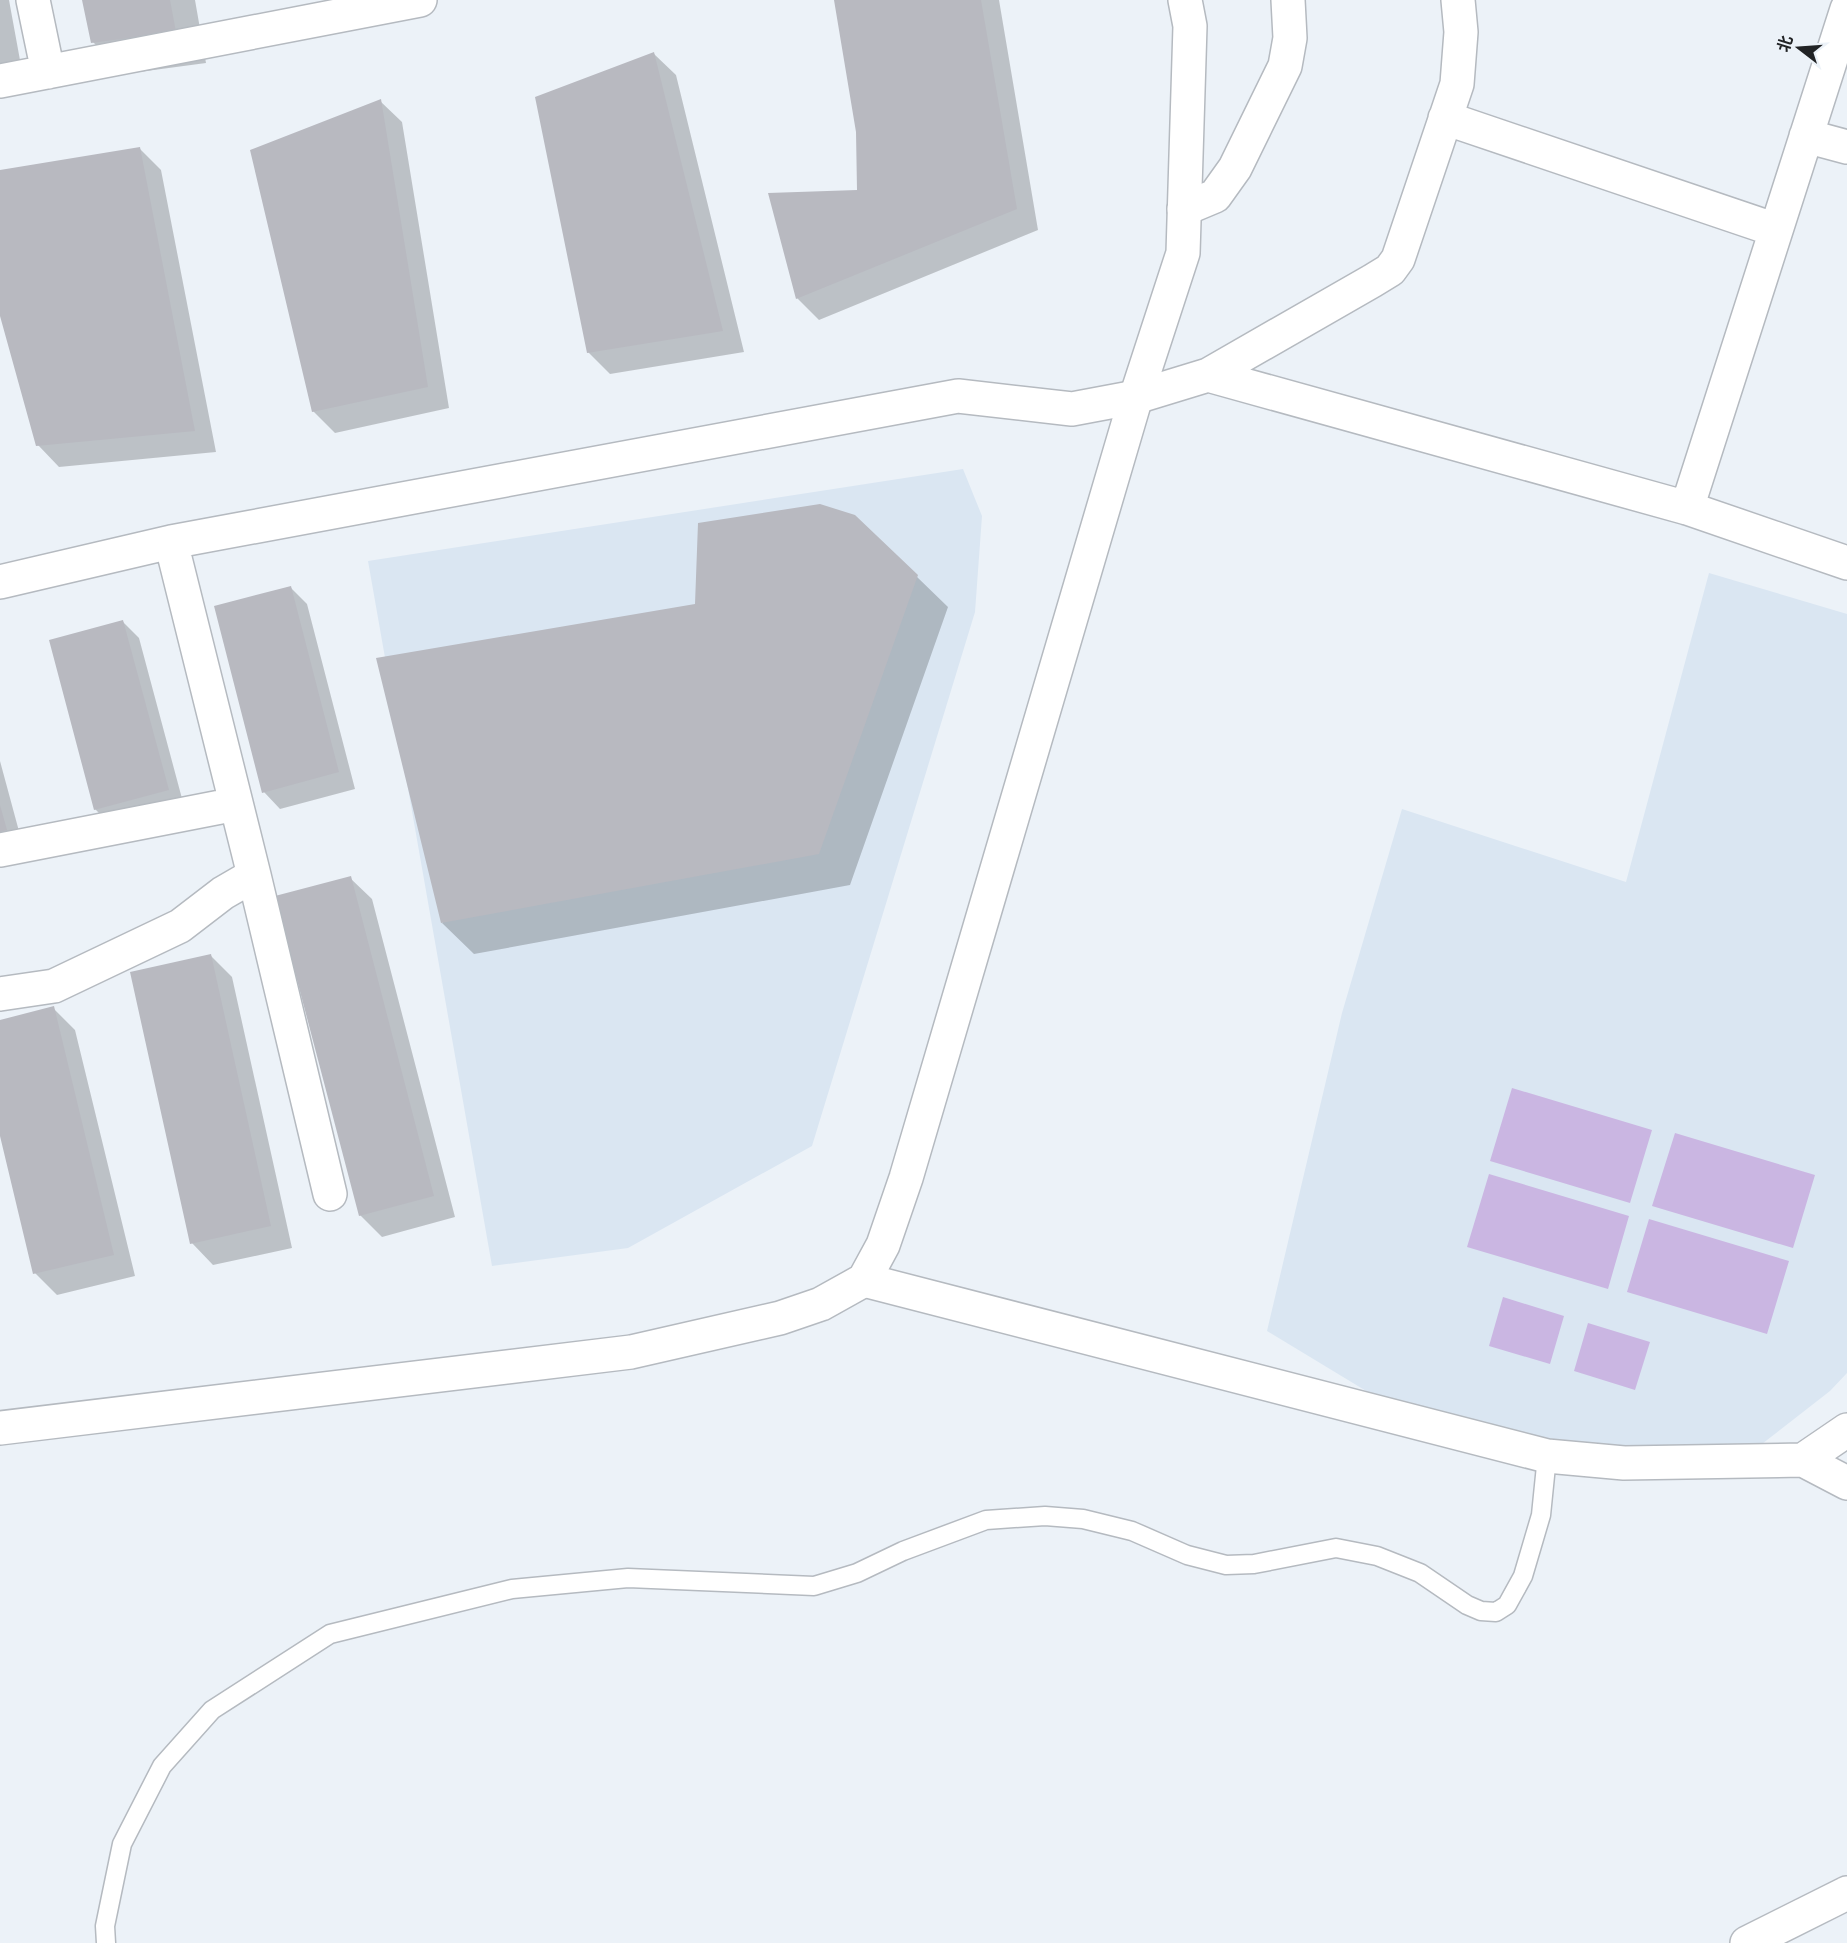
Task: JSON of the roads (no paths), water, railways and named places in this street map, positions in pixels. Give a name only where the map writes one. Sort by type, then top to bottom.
[{"type":"street","points":[[33,0],[48,72]]},
{"type":"street","points":[[0,81],[337,8],[420,0]]},
{"type":"street","points":[[0,1428],[631,1352],[780,1318],[821,1304],[864,1280],[883,1245],[906,1178],[1136,397],[1183,253],[1190,26],[1185,0]]},
{"type":"street","points":[[1185,209],[1215,196],[1235,168],[1285,66],[1290,38],[1288,0]]},
{"type":"street","points":[[0,582],[171,542],[958,396],[1072,409],[1136,397],[1208,375],[1390,270],[1398,259],[1457,84],[1461,32],[1458,0]]},
{"type":"street","points":[[1688,508],[1847,9]]},
{"type":"street","points":[[1445,118],[1776,230]]},
{"type":"street","points":[[1806,136],[1847,147]]},
{"type":"street","points":[[1208,375],[1688,508],[1847,563]]},
{"type":"street","points":[[171,542],[330,1194]]},
{"type":"street","points":[[0,850],[236,804]]},
{"type":"street","points":[[0,994],[54,986],[180,926],[223,893],[254,875]]},
{"type":"street","points":[[864,1280],[1546,1456],[1624,1463],[1803,1460],[1847,1483]]},
{"type":"street","points":[[1803,1460],[1847,1430]]},
{"type":"street","points":[[1747,1943],[1847,1893]]},
{"type":"lane","points":[[106,1943],[105,1926],[122,1844],[162,1766],[212,1710],[330,1634],[523,1588],[628,1578],[814,1586],[856,1573],[903,1551],[986,1520],[1045,1516],[1083,1519],[1132,1531],[1187,1555],[1226,1565],[1254,1564],[1336,1548],[1377,1556],[1420,1573],[1467,1605],[1481,1611],[1496,1611],[1508,1605],[1523,1576],[1541,1515],[1546,1456]]}]
